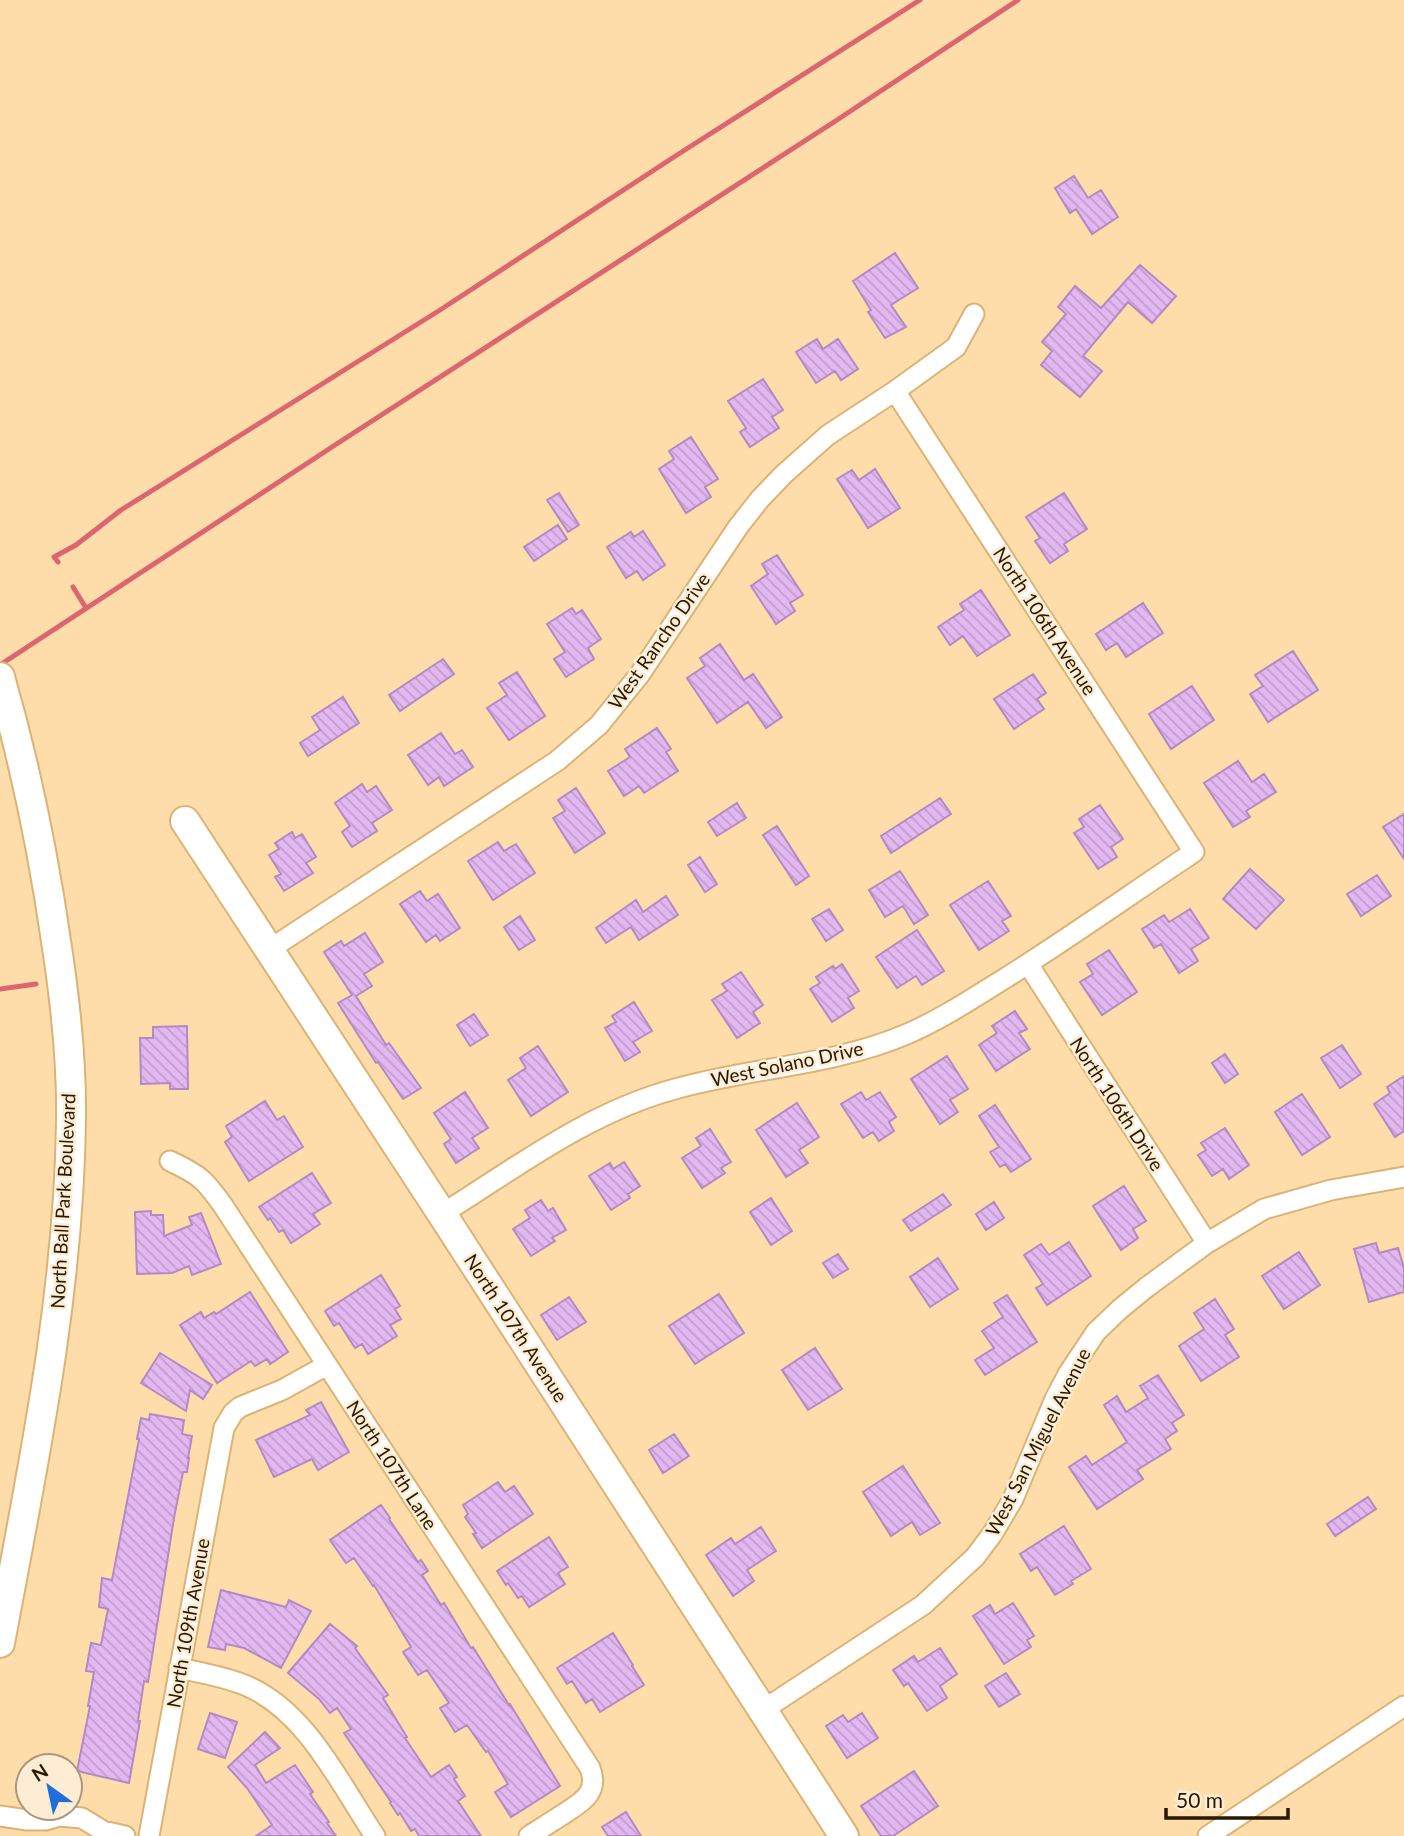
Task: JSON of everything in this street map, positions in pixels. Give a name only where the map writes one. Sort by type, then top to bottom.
[{"type":"street","name":"West Rancho Drive","points":[[270,949],[557,761],[599,725],[640,674],[738,527],[760,499],[828,435],[956,347],[974,314]]},
{"type":"street","name":"North 106th Avenue","points":[[895,391],[1194,852]]},
{"type":"street","name":"North Ball Park Boulevard","points":[[0,677],[17,737],[47,876],[66,1008],[71,1119],[64,1259],[56,1324],[0,1643]]},
{"type":"street","name":"North 107th Avenue","points":[[185,821],[844,1836]]},
{"type":"street","name":"West Solano Drive","points":[[442,1214],[565,1136],[614,1110],[675,1089],[808,1064],[867,1049],[907,1034],[934,1021],[1028,964],[1194,852]]},
{"type":"street","name":"North 106th Drive","points":[[1028,964],[1207,1243]]},
{"type":"street","name":"North 107th Lane","points":[[170,1161],[195,1173],[224,1207],[590,1768],[592,1786],[584,1800],[529,1836]]},
{"type":"street","name":"West San Miguel Avenue","points":[[764,1710],[923,1605],[975,1557],[993,1534],[1013,1499],[1055,1399],[1074,1364],[1096,1332],[1147,1287],[1207,1243],[1264,1209],[1331,1191],[1404,1177]]},
{"type":"street","name":"North 109th Avenue","points":[[149,1836],[224,1428],[240,1407],[327,1365]]},
{"type":"street","points":[[179,1668],[247,1687],[284,1709],[310,1738],[375,1836]]},
{"type":"street","points":[[1208,1836],[1404,1706]]},
{"type":"street","points":[[0,1816],[27,1820],[71,1816],[82,1818],[97,1832],[125,1836]]},
{"type":"building","points":[[1074,176],[1088,198],[1101,190],[1118,217],[1092,234],[1076,209],[1070,213],[1055,188]]},
{"type":"building","points":[[895,253],[918,288],[891,305],[906,327],[885,338],[853,281]]},
{"type":"building","points":[[1140,265],[1176,296],[1152,323],[1128,302],[1083,356],[1102,371],[1080,397],[1041,365],[1052,351],[1042,342],[1066,314],[1058,307],[1075,286],[1101,308]]},
{"type":"building","points":[[817,339],[823,349],[838,339],[858,369],[841,380],[835,371],[816,383],[796,352]]},
{"type":"building","points":[[763,379],[783,410],[772,417],[779,428],[750,447],[740,432],[746,428],[728,401]]},
{"type":"building","points":[[691,437],[718,479],[705,487],[711,497],[686,513],[659,469],[674,459],[669,451]]},
{"type":"building","points":[[875,469],[900,508],[868,528],[837,479],[852,470],[859,480]]},
{"type":"building","points":[[559,493],[579,525],[568,532],[547,500]]},
{"type":"building","points":[[1064,493],[1087,529],[1064,544],[1068,551],[1050,563],[1035,541],[1040,538],[1026,517]]},
{"type":"building","points":[[558,525],[567,539],[534,561],[524,547]]},
{"type":"building","points":[[643,531],[665,565],[643,580],[637,571],[626,578],[607,547],[631,532],[634,537]]},
{"type":"building","points":[[777,555],[803,595],[790,603],[795,611],[776,624],[751,586],[768,574],[762,564]]},
{"type":"building","points":[[981,590],[1010,635],[977,656],[963,636],[950,645],[938,627],[964,610],[960,604]]},
{"type":"building","points":[[1143,603],[1163,633],[1126,657],[1117,643],[1106,650],[1096,634]]},
{"type":"building","points":[[572,608],[576,614],[582,610],[601,639],[588,648],[594,659],[566,677],[554,659],[565,652],[547,624]]},
{"type":"building","points":[[720,644],[744,680],[753,674],[782,717],[766,728],[748,702],[717,723],[687,678],[705,666],[700,658]]},
{"type":"building","points":[[1293,651],[1318,690],[1268,722],[1250,694],[1263,686],[1255,675]]},
{"type":"building","points":[[443,659],[454,674],[400,711],[389,695]]},
{"type":"building","points":[[517,672],[545,716],[509,740],[487,708],[507,695],[499,683]]},
{"type":"building","points":[[1033,674],[1046,693],[1037,699],[1044,709],[1014,729],[994,699]]},
{"type":"building","points":[[1192,686],[1214,720],[1171,749],[1149,714]]},
{"type":"building","points":[[343,697],[359,723],[308,756],[300,743],[320,730],[312,717]]},
{"type":"building","points":[[657,728],[671,749],[666,752],[678,771],[644,793],[639,786],[624,796],[608,771],[630,757],[625,749]]},
{"type":"building","points":[[441,733],[455,754],[462,750],[473,767],[444,786],[439,777],[428,785],[408,755]]},
{"type":"building","points":[[1238,761],[1252,782],[1264,774],[1276,792],[1246,811],[1250,817],[1233,827],[1204,783]]},
{"type":"building","points":[[362,784],[367,792],[376,786],[392,810],[372,823],[377,831],[352,847],[342,832],[350,826],[335,803]]},
{"type":"building","points":[[576,788],[605,833],[575,853],[553,818],[565,811],[558,800]]},
{"type":"building","points":[[940,798],[951,814],[891,853],[881,836]]},
{"type":"building","points":[[737,803],[746,818],[717,836],[708,822]]},
{"type":"building","points":[[1100,805],[1123,839],[1111,847],[1117,857],[1098,869],[1074,833],[1084,827],[1079,819]]},
{"type":"building","points":[[1404,814],[1404,859],[1383,827]]},
{"type":"building","points":[[777,826],[809,876],[796,885],[763,835]]},
{"type":"building","points":[[292,832],[295,838],[302,834],[316,857],[306,863],[313,873],[284,891],[275,877],[281,874],[269,855],[279,849],[275,843]]},
{"type":"building","points":[[498,842],[504,851],[516,844],[535,873],[493,900],[468,861]]},
{"type":"building","points":[[700,857],[717,884],[705,892],[688,865]]},
{"type":"building","points":[[1250,869],[1284,900],[1256,929],[1223,899]]},
{"type":"building","points":[[900,871],[928,915],[914,924],[903,906],[885,917],[869,890]]},
{"type":"building","points":[[1377,875],[1391,896],[1361,916],[1347,894]]},
{"type":"building","points":[[988,881],[1011,916],[1002,921],[1009,931],[979,950],[950,905]]},
{"type":"building","points":[[420,891],[427,901],[438,894],[460,928],[440,941],[436,935],[426,942],[400,904]]},
{"type":"building","points":[[666,896],[678,915],[639,940],[631,927],[606,943],[596,928],[636,900],[643,912]]},
{"type":"building","points":[[829,909],[843,930],[826,941],[812,919]]},
{"type":"building","points":[[1190,909],[1209,938],[1191,949],[1198,961],[1179,973],[1161,944],[1154,948],[1142,929],[1164,915],[1169,922]]},
{"type":"building","points":[[520,916],[535,940],[519,950],[504,927]]},
{"type":"building","points":[[917,930],[944,971],[922,985],[916,976],[897,988],[876,957]]},
{"type":"building","points":[[365,933],[383,962],[364,974],[372,986],[356,996],[386,1045],[389,1043],[421,1088],[403,1099],[378,1062],[376,1063],[338,1003],[352,995],[324,952],[341,941],[344,946]]},
{"type":"building","points":[[1109,950],[1137,992],[1102,1015],[1080,982],[1093,974],[1087,964]]},
{"type":"building","points":[[842,964],[859,991],[848,998],[854,1008],[832,1022],[810,989],[820,983],[816,977],[833,966],[835,969]]},
{"type":"building","points":[[741,972],[763,1005],[753,1012],[760,1023],[737,1038],[712,1000],[727,991],[722,984]]},
{"type":"building","points":[[634,1002],[652,1031],[633,1042],[640,1052],[625,1061],[605,1028],[616,1022],[612,1016]]},
{"type":"building","points":[[1015,1011],[1027,1029],[1019,1033],[1030,1049],[996,1071],[979,1045],[997,1033],[992,1026]]},
{"type":"building","points":[[474,1014],[488,1035],[470,1046],[457,1025]]},
{"type":"building","points":[[187,1026],[188,1089],[170,1089],[170,1083],[141,1084],[140,1038],[153,1038],[153,1027]]},
{"type":"building","points":[[1342,1045],[1361,1074],[1340,1088],[1321,1058]]},
{"type":"building","points":[[538,1046],[568,1092],[531,1116],[508,1080],[526,1068],[520,1058]]},
{"type":"building","points":[[1225,1054],[1238,1074],[1225,1083],[1212,1063]]},
{"type":"building","points":[[947,1056],[968,1089],[950,1100],[958,1112],[940,1124],[911,1079]]},
{"type":"building","points":[[1404,1076],[1404,1131],[1395,1137],[1374,1104],[1390,1093],[1387,1087]]},
{"type":"building","points":[[465,1092],[488,1128],[472,1138],[479,1148],[456,1163],[444,1144],[451,1139],[434,1113]]},
{"type":"building","points":[[861,1092],[866,1100],[880,1092],[896,1117],[889,1122],[894,1131],[879,1141],[873,1132],[863,1138],[841,1104]]},
{"type":"building","points":[[1302,1094],[1330,1137],[1302,1155],[1275,1112]]},
{"type":"building","points":[[265,1101],[277,1120],[284,1116],[303,1147],[249,1181],[225,1142],[232,1137],[226,1126]]},
{"type":"building","points":[[797,1103],[819,1137],[799,1150],[808,1163],[786,1177],[756,1130]]},
{"type":"building","points":[[995,1105],[1031,1159],[1011,1172],[1005,1164],[1000,1167],[990,1152],[999,1147],[979,1116]]},
{"type":"building","points":[[1225,1128],[1249,1165],[1229,1179],[1223,1169],[1212,1176],[1198,1155],[1206,1150],[1201,1143]]},
{"type":"building","points":[[710,1129],[731,1162],[721,1168],[725,1173],[702,1188],[682,1158],[701,1146],[696,1138]]},
{"type":"building","points":[[624,1162],[640,1186],[628,1194],[630,1198],[611,1210],[589,1176],[610,1163],[613,1169]]},
{"type":"building","points":[[312,1173],[331,1203],[313,1214],[320,1224],[291,1243],[283,1230],[279,1232],[259,1207]]},
{"type":"building","points":[[1124,1186],[1146,1221],[1133,1229],[1138,1238],[1121,1250],[1093,1206]]},
{"type":"building","points":[[943,1194],[951,1205],[911,1231],[903,1220]]},
{"type":"building","points":[[771,1198],[792,1231],[771,1245],[750,1212]]},
{"type":"building","points":[[541,1200],[548,1211],[553,1208],[566,1230],[552,1238],[555,1241],[531,1256],[513,1229],[530,1218],[525,1210]]},
{"type":"building","points":[[994,1202],[1004,1218],[986,1230],[976,1214]]},
{"type":"building","points":[[151,1211],[151,1215],[163,1215],[164,1236],[192,1225],[189,1217],[201,1213],[221,1264],[192,1275],[189,1266],[172,1273],[137,1274],[135,1212]]},
{"type":"building","points":[[1069,1242],[1091,1276],[1047,1305],[1036,1288],[1043,1284],[1024,1255],[1041,1244],[1049,1255]]},
{"type":"building","points":[[1376,1243],[1379,1253],[1398,1248],[1404,1268],[1404,1292],[1369,1302],[1354,1249]]},
{"type":"building","points":[[1299,1252],[1320,1285],[1284,1309],[1262,1276]]},
{"type":"building","points":[[838,1254],[848,1269],[833,1278],[823,1263]]},
{"type":"building","points":[[938,1258],[958,1289],[930,1307],[910,1277]]},
{"type":"building","points":[[381,1275],[400,1306],[395,1309],[401,1319],[390,1325],[397,1336],[368,1354],[362,1344],[355,1348],[339,1323],[334,1326],[325,1311]]},
{"type":"building","points":[[250,1292],[288,1352],[270,1364],[267,1359],[255,1366],[251,1361],[217,1383],[180,1325],[201,1312],[204,1318],[214,1312],[216,1314]]},
{"type":"building","points":[[719,1294],[744,1333],[695,1364],[669,1326]]},
{"type":"building","points":[[1007,1295],[1037,1342],[985,1375],[975,1360],[994,1348],[982,1331],[1003,1317],[994,1303]]},
{"type":"building","points":[[569,1297],[586,1322],[557,1340],[541,1315]]},
{"type":"building","points":[[1215,1299],[1234,1329],[1225,1335],[1239,1357],[1201,1381],[1179,1346],[1204,1329],[1194,1313]]},
{"type":"building","points":[[815,1348],[842,1389],[808,1410],[782,1370]]},
{"type":"building","points":[[160,1353],[212,1385],[203,1399],[190,1390],[186,1411],[141,1383]]},
{"type":"building","points":[[1158,1375],[1184,1415],[1172,1423],[1177,1431],[1165,1439],[1171,1449],[1137,1470],[1143,1479],[1097,1509],[1069,1467],[1086,1456],[1092,1465],[1127,1442],[1104,1405],[1117,1396],[1126,1412],[1148,1398],[1140,1386]]},
{"type":"building","points":[[321,1402],[349,1452],[318,1470],[312,1459],[274,1477],[256,1440],[310,1415],[306,1410]]},
{"type":"building","points":[[150,1414],[184,1420],[182,1434],[192,1436],[187,1472],[183,1472],[174,1518],[148,1682],[144,1681],[129,1783],[84,1773],[84,1752],[81,1752],[94,1672],[86,1671],[91,1643],[101,1645],[108,1609],[99,1607],[102,1578],[112,1580],[141,1418],[149,1420]]},
{"type":"building","points":[[674,1434],[689,1456],[663,1473],[649,1450]]},
{"type":"building","points":[[903,1466],[940,1523],[920,1535],[912,1522],[891,1536],[863,1492]]},
{"type":"building","points":[[498,1482],[505,1492],[514,1486],[533,1514],[482,1548],[465,1517],[468,1514],[463,1505]]},
{"type":"building","points":[[1368,1497],[1376,1509],[1335,1536],[1327,1524]]},
{"type":"building","points":[[381,1505],[418,1562],[421,1560],[428,1571],[422,1575],[441,1605],[444,1603],[471,1648],[473,1647],[560,1786],[511,1817],[495,1792],[508,1784],[488,1751],[486,1752],[467,1725],[455,1732],[440,1708],[449,1703],[427,1670],[418,1675],[403,1652],[411,1647],[374,1585],[354,1558],[346,1563],[330,1540]]},
{"type":"building","points":[[1064,1526],[1091,1569],[1055,1595],[1037,1567],[1031,1571],[1020,1554]]},
{"type":"building","points":[[761,1527],[776,1551],[747,1570],[754,1581],[733,1596],[706,1555],[731,1538],[735,1544]]},
{"type":"building","points":[[549,1537],[568,1567],[558,1573],[565,1584],[529,1607],[522,1596],[518,1598],[508,1583],[506,1585],[497,1571]]},
{"type":"building","points":[[221,1590],[286,1607],[289,1600],[311,1611],[281,1668],[244,1648],[226,1644],[225,1650],[208,1647]]},
{"type":"building","points":[[1013,1603],[1034,1636],[1027,1640],[1031,1647],[1004,1664],[973,1616],[990,1605],[995,1614]]},
{"type":"building","points":[[330,1624],[357,1646],[355,1648],[388,1695],[383,1698],[407,1737],[405,1738],[431,1777],[449,1765],[465,1796],[458,1801],[481,1836],[419,1836],[415,1829],[411,1831],[344,1733],[351,1729],[337,1708],[330,1713],[319,1699],[288,1673]]},
{"type":"building","points":[[613,1633],[644,1685],[600,1712],[592,1699],[586,1703],[572,1681],[567,1684],[557,1668]]},
{"type":"building","points":[[940,1648],[957,1674],[940,1686],[947,1698],[927,1711],[908,1683],[904,1686],[893,1670],[914,1656],[918,1662]]},
{"type":"building","points":[[1006,1673],[1020,1694],[999,1707],[985,1686]]},
{"type":"building","points":[[210,1713],[237,1722],[225,1758],[198,1749]]},
{"type":"building","points":[[862,1713],[878,1738],[847,1758],[826,1726],[843,1715],[848,1722]]},
{"type":"building","points":[[265,1732],[280,1748],[255,1765],[266,1783],[295,1765],[336,1836],[256,1836],[272,1825],[247,1788],[228,1767]]},
{"type":"building","points":[[914,1771],[938,1806],[893,1836],[881,1836],[861,1806]]},
{"type":"building","points":[[626,1812],[641,1836],[608,1836],[602,1827]]},
{"type":"waterway","points":[[58,562],[54,557],[76,545],[121,510],[440,310],[920,0]]},
{"type":"waterway","points":[[0,665],[1018,0]]},
{"type":"waterway","points":[[73,587],[86,608]]},
{"type":"waterway","points":[[0,989],[36,984]]}]
